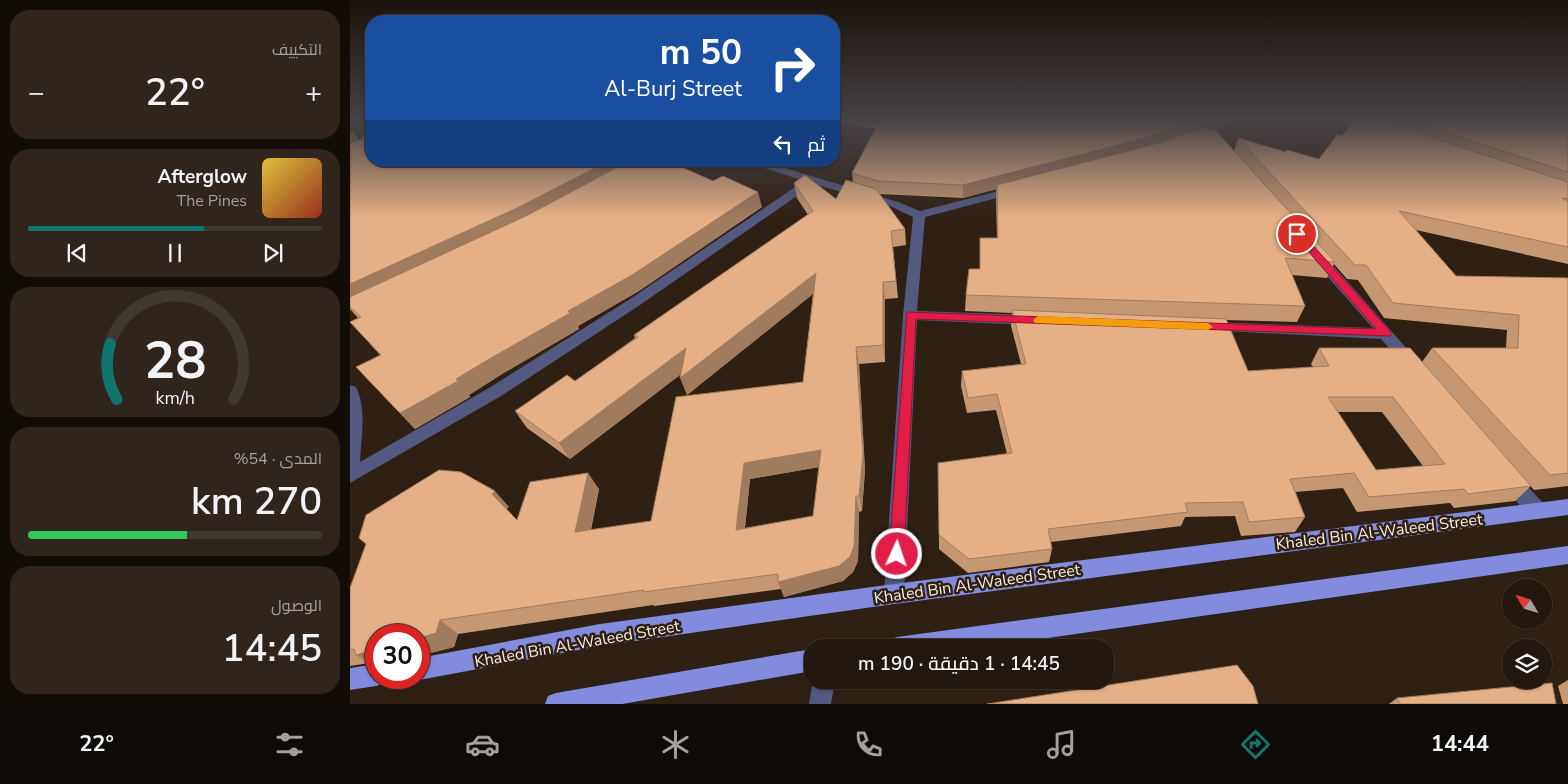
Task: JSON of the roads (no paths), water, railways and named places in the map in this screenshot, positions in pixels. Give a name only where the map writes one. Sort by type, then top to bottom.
[{"type":"main road","name":"Khaled Bin Al-Waleed Street","points":[[430,667],[600,636],[894,594],[1568,507]]},
{"type":"main road","points":[[963,639],[1568,555]]},
{"type":"main road","points":[[556,704],[804,661]]},
{"type":"main road","points":[[350,679],[365,677]]},
{"type":"street","points":[[770,167],[894,204],[919,216],[1030,186]]},
{"type":"street","points":[[350,475],[495,392],[618,313],[813,179]]},
{"type":"street","points":[[894,594],[910,315],[919,216]]},
{"type":"street","points":[[1307,245],[1417,370]]},
{"type":"street","points":[[910,315],[1049,320]]},
{"type":"street","points":[[1198,326],[1386,334]]},
{"type":"street","points":[[350,391],[354,418],[350,475]]},
{"type":"street","points":[[1499,466],[1537,510]]},
{"type":"street","points":[[820,704],[822,689]]}]
